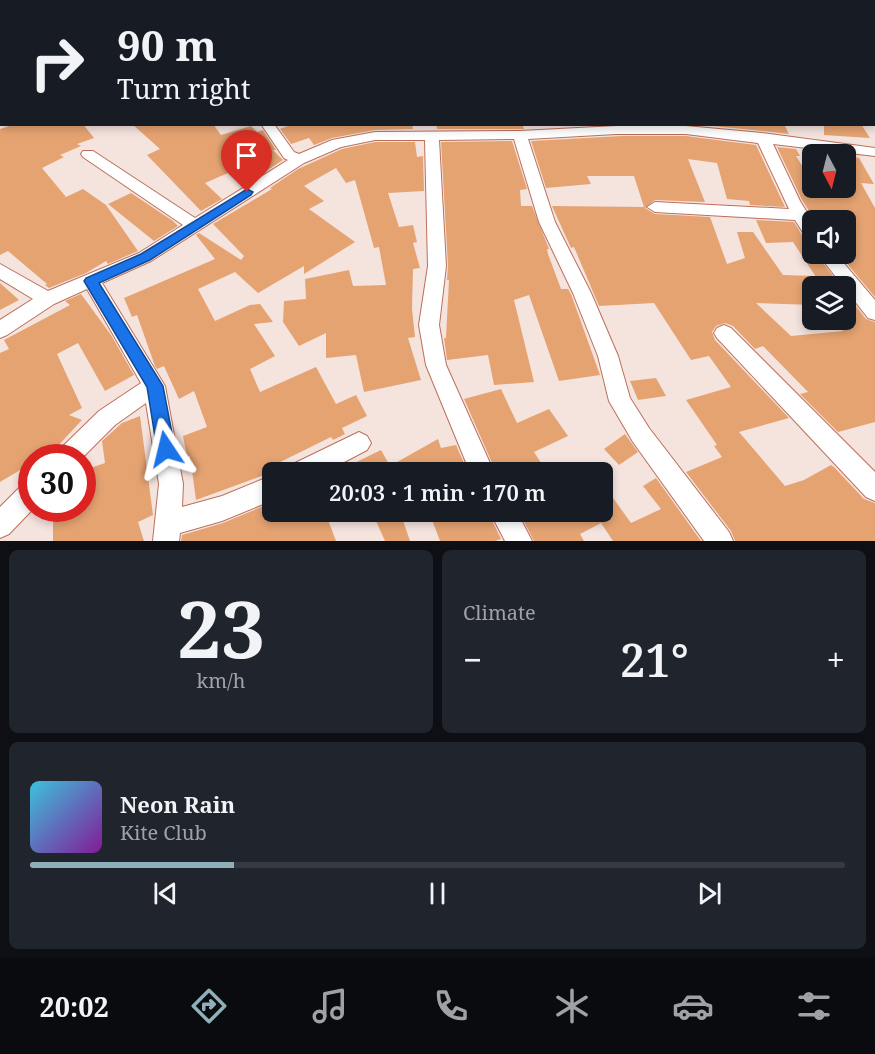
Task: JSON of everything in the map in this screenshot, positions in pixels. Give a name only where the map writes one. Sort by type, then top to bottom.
[{"type":"street","points":[[268,126],[289,155],[299,160]]},
{"type":"street","points":[[0,330],[46,299],[146,257],[299,160],[337,143],[375,136],[432,136],[482,130],[520,135],[615,127],[685,127],[875,152]]},
{"type":"street","points":[[520,135],[547,222],[582,293],[608,356],[620,401],[641,435],[720,541]]},
{"type":"street","points":[[432,136],[437,266],[429,325],[436,365],[478,462]]},
{"type":"street","points":[[762,137],[802,218]]},
{"type":"street","points":[[88,154],[196,226]]},
{"type":"street","points":[[655,207],[800,215]]},
{"type":"street","points":[[835,264],[875,313]]},
{"type":"street","points":[[0,270],[46,299]]},
{"type":"street","points":[[91,281],[154,386],[171,484],[167,531],[262,492]]},
{"type":"street","points":[[724,333],[875,489]]},
{"type":"street","points":[[81,444],[107,418],[154,386]]},
{"type":"street","points":[[322,462],[359,443]]},
{"type":"street","points":[[0,525],[18,507]]},
{"type":"street","points":[[509,522],[519,541]]},
{"type":"building","points":[[9,126],[85,126],[94,138],[77,144],[81,146],[60,155],[64,157],[42,168],[66,197],[83,189],[106,205],[138,251],[108,264],[106,261],[86,273],[49,288],[8,251],[0,255],[0,129]]},
{"type":"building","points":[[134,126],[214,126],[221,135],[251,126],[257,132],[263,130],[276,150],[273,150],[283,160],[257,177],[244,166],[205,183],[222,199],[201,211],[147,155],[160,149]]},
{"type":"building","points":[[288,126],[412,126],[413,129],[375,130],[332,138],[314,145],[309,138],[291,144],[280,129]]},
{"type":"building","points":[[436,126],[523,126],[524,129],[437,129]]},
{"type":"building","points":[[713,126],[785,126],[789,134]]},
{"type":"building","points":[[824,126],[862,126],[870,138],[824,135]]},
{"type":"building","points":[[622,136],[686,136],[756,145],[785,207],[750,205],[749,201],[727,199],[717,163],[688,159],[705,202],[655,200],[645,208],[655,214],[710,217],[727,264],[745,258],[737,232],[753,232],[783,275],[813,276],[802,276],[802,305],[756,303],[791,336],[856,330],[856,306],[866,319],[875,322],[875,422],[838,432],[800,394],[808,392],[763,346],[755,349],[733,326],[725,323],[716,326],[712,332],[715,340],[789,418],[739,432],[785,486],[804,480],[831,465],[834,467],[864,499],[875,503],[875,541],[735,541],[731,531],[686,472],[722,457],[714,446],[717,445],[686,400],[731,387],[709,356],[691,360],[654,303],[599,306],[574,247],[571,248],[552,206],[644,207],[634,176],[587,176],[591,184],[546,188],[531,141]]},
{"type":"building","points":[[512,141],[527,189],[520,190],[521,206],[532,206],[549,249],[547,249],[548,254],[561,289],[568,289],[571,294],[600,375],[559,381],[529,295],[514,300],[534,382],[494,385],[488,355],[447,360],[444,338],[446,338],[449,280],[447,280],[441,142]]},
{"type":"building","points":[[375,142],[415,142],[417,157],[423,156],[424,191],[388,193],[399,227],[413,225],[417,242],[413,243],[420,268],[413,269],[412,309],[415,337],[408,338],[421,380],[364,392],[356,355],[326,358],[326,333],[299,346],[283,322],[284,301],[306,299],[305,279],[349,270],[353,286],[386,285],[379,247],[374,248],[355,180],[346,183],[336,168],[304,186],[324,201],[309,209],[355,242],[304,274],[304,266],[258,293],[235,272],[198,289],[215,321],[250,305],[260,304],[273,322],[254,324],[275,356],[250,369],[260,392],[316,367],[336,404],[356,395],[367,416],[342,428],[345,434],[333,440],[331,437],[280,462],[262,462],[262,476],[196,500],[190,456],[187,457],[183,436],[207,427],[194,391],[179,399],[164,366],[157,369],[155,366],[137,315],[132,317],[124,298],[215,259],[196,235],[199,233],[241,260],[244,256],[213,224],[272,189],[270,188],[298,169],[342,149]]},
{"type":"building","points":[[777,147],[796,149],[800,156],[796,156],[802,166],[802,198],[856,198],[856,158],[859,158],[874,184],[861,183],[875,208],[875,297],[847,264],[856,264],[856,210],[808,210],[802,200]]},
{"type":"building","points":[[131,193],[178,226],[154,241],[108,204]]},
{"type":"building","points":[[756,220],[794,222],[802,235],[802,256],[793,242],[766,243]]},
{"type":"building","points":[[808,264],[824,264],[833,276],[815,276]]},
{"type":"building","points":[[0,283],[19,300],[0,310]]},
{"type":"building","points":[[81,294],[111,335],[134,375],[105,391],[78,343],[57,354],[82,408],[69,415],[82,420],[60,444],[18,444],[18,471],[0,482],[0,353],[9,349],[4,340],[70,305],[65,301]]},
{"type":"building","points":[[656,378],[666,396],[638,400],[630,381]]},
{"type":"building","points":[[501,389],[517,423],[549,409],[568,436],[534,452],[540,462],[492,462],[464,399]]},
{"type":"building","points":[[140,416],[153,515],[138,522],[144,541],[53,541],[53,522],[96,522],[96,466],[105,463],[102,441],[122,423]]},
{"type":"building","points":[[625,434],[638,452],[619,465],[604,449]]},
{"type":"building","points":[[438,439],[441,448],[456,445],[464,462],[397,462]]},
{"type":"building","points":[[381,450],[388,462],[356,462]]},
{"type":"building","points":[[656,478],[701,541],[613,541],[601,523],[580,534],[584,541],[534,541],[524,522],[613,522],[613,498],[631,523],[661,509],[643,486]]},
{"type":"building","points":[[262,507],[262,522],[329,522],[336,541],[181,541],[182,535],[223,523]]},
{"type":"building","points":[[376,522],[403,522],[410,541],[385,541]]},
{"type":"building","points":[[433,522],[493,522],[501,539],[495,541],[440,541]]},
{"type":"route","points":[[166,449],[154,386],[91,281],[146,257],[247,192]]}]
